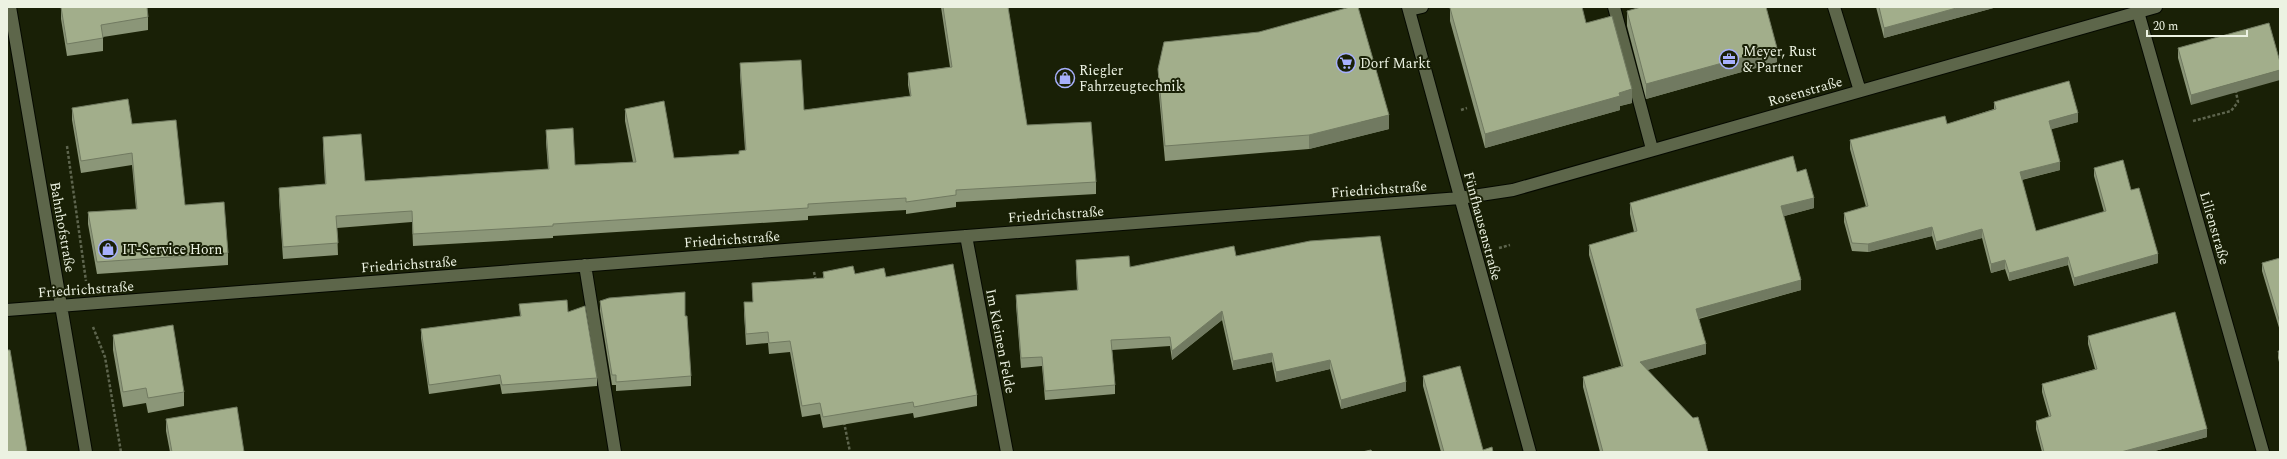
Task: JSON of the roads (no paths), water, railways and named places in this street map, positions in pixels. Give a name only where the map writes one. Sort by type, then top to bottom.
[{"type":"street","name":"Bahnhofstraße","points":[[10,7],[86,452]]},
{"type":"street","points":[[1408,9],[1422,7]]},
{"type":"street","points":[[1614,7],[1652,149]]},
{"type":"street","points":[[1834,7],[1860,91]]},
{"type":"street","name":"Rosenstraße","points":[[1460,198],[1513,190],[1652,149],[2156,7]]},
{"type":"street","name":"Fünfhausenstraße","points":[[1408,9],[1530,452]]},
{"type":"street","name":"Lilienstraße","points":[[2138,12],[2263,452]]},
{"type":"street","name":"Friedrichstraße","points":[[7,310],[1460,198]]},
{"type":"street","name":"Im Kleinen Felde","points":[[966,236],[1007,452]]},
{"type":"street","points":[[585,265],[615,452]]},
{"type":"place","name":"Meyer, Rust & Partner","points":[[1729,59]]},
{"type":"place","name":"Dorf Markt","points":[[1346,63]]},
{"type":"place","name":"Riegler Fahrzeugtechnik","points":[[1065,78]]},
{"type":"place","name":"IT-Service Horn","points":[[108,249]]}]
